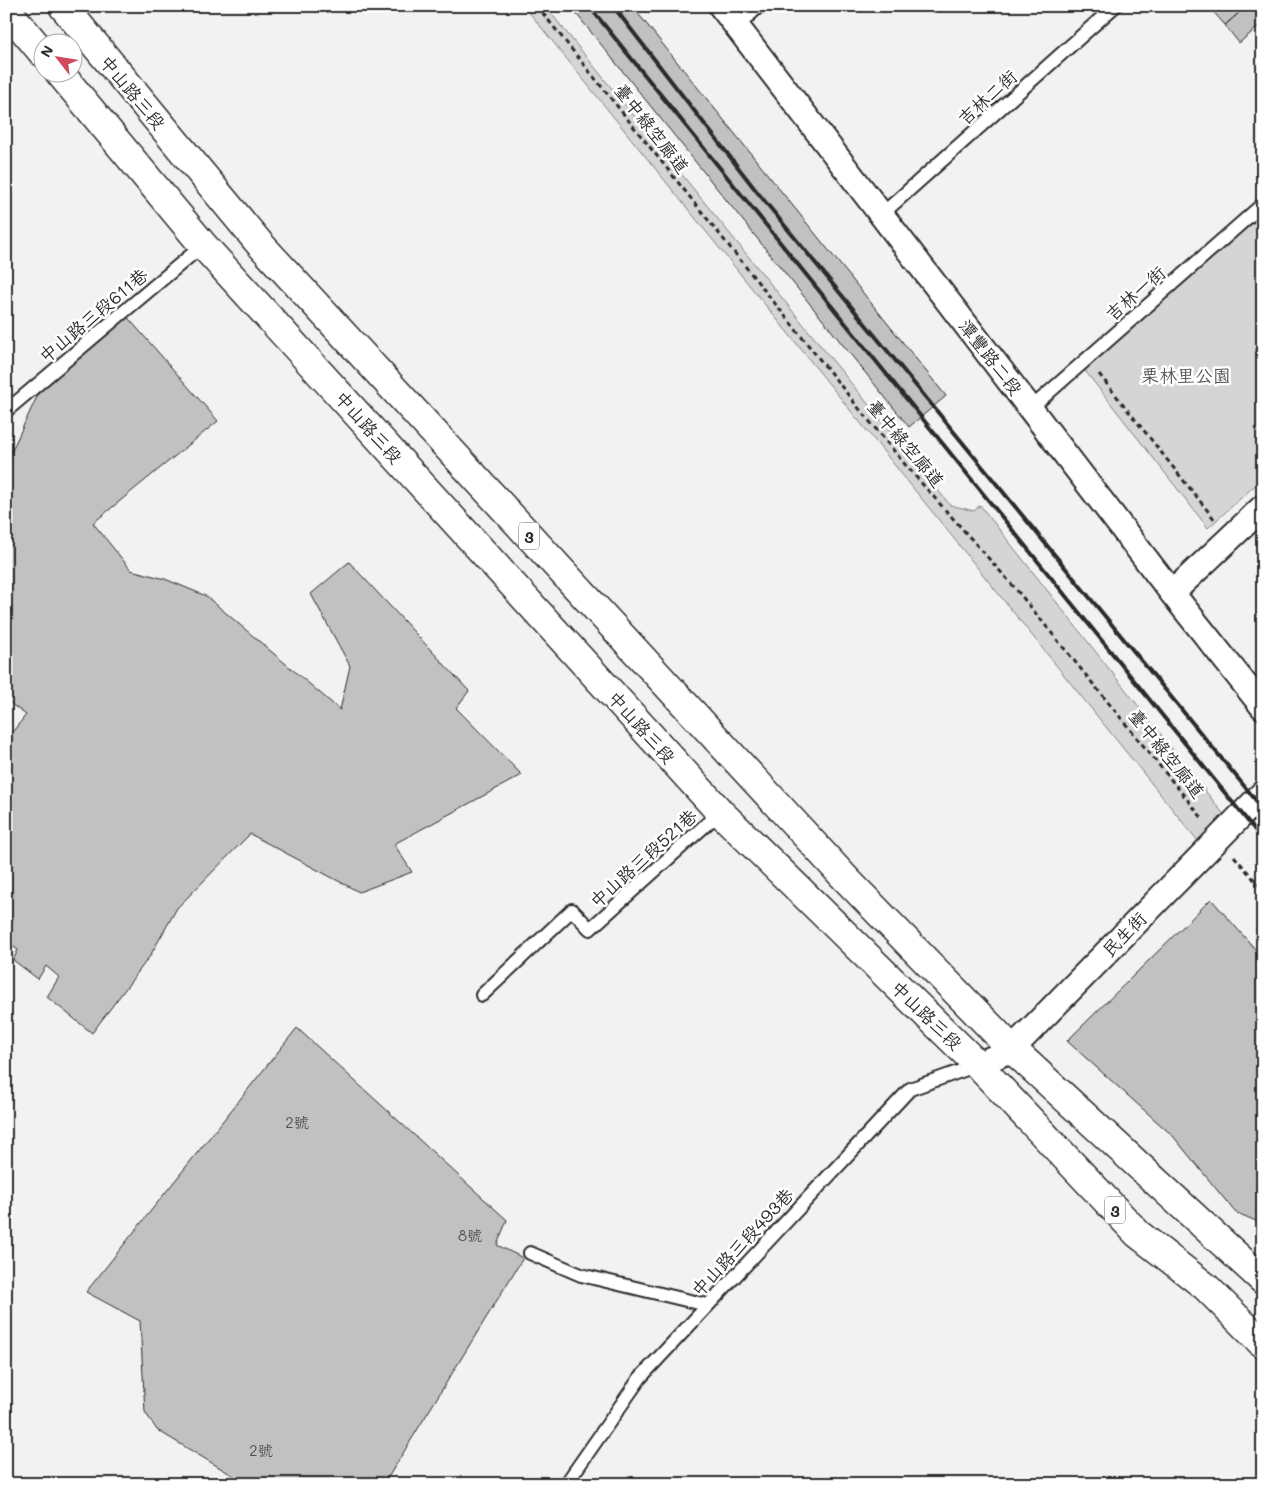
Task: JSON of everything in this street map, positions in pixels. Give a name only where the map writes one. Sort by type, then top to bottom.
[{"type":"main road","name":"中山路三段","points":[[63,6],[259,243],[846,879],[1012,1049],[1263,1280]]},
{"type":"main road","points":[[6,9],[32,40]]},
{"type":"main road","name":"中山路三段","points":[[67,82],[203,245],[720,812],[978,1065],[1138,1234],[1206,1287],[1263,1344]]},
{"type":"street","name":"潭豐路二段","points":[[721,6],[1172,593],[1263,707]]},
{"type":"street","points":[[1172,593],[1256,498]]},
{"type":"street","name":"民生街","points":[[978,1065],[1012,1049],[1263,793]]},
{"type":"lane","points":[[737,27],[760,6]]},
{"type":"lane","name":"吉林二街","points":[[881,214],[1115,6]]},
{"type":"lane","name":"吉林一街","points":[[1030,409],[1263,204]]},
{"type":"lane","name":"中山路三段611巷","points":[[6,411],[203,245]]},
{"type":"lane","name":"中山路三段521巷","points":[[482,995],[572,910],[590,929],[720,812]]},
{"type":"lane","name":"中山路三段493巷","points":[[566,1484],[640,1378],[910,1089],[978,1065]]},
{"type":"lane","points":[[530,1253],[580,1275],[707,1305]]},
{"type":"path","name":"臺中綠空廊道","points":[[537,6],[857,406],[908,468],[1015,588],[1218,838],[1263,890]]},
{"type":"path","points":[[1098,372],[1216,522],[1223,515]]},
{"type":"path","points":[[1256,498],[1263,475]]},
{"type":"green space","points":[[524,6],[545,6],[950,505],[974,511],[980,505],[1229,821],[1202,846]]},
{"type":"green space","name":"栗林里公園","points":[[1263,212],[1263,478],[1208,528],[1079,363]]},
{"type":"building","points":[[570,6],[632,6],[946,396],[909,427]]},
{"type":"building","points":[[1211,6],[1247,6],[1225,25],[1210,8]]},
{"type":"building","points":[[1247,6],[1263,6],[1263,23],[1239,43],[1225,25]]},
{"type":"building","points":[[123,312],[218,421],[93,523],[131,570],[165,579],[206,596],[340,710],[350,666],[311,594],[349,562],[469,691],[456,708],[522,775],[394,844],[412,872],[359,892],[250,834],[177,908],[150,956],[92,1033],[47,997],[59,977],[46,966],[38,979],[13,960],[18,950],[6,941],[6,740],[26,715],[6,700],[6,463],[40,390]]},
{"type":"building","points":[[1211,899],[1263,958],[1263,1224],[1235,1212],[1173,1136],[1067,1041]]},
{"type":"building","points":[[297,1028],[507,1220],[497,1245],[523,1258],[384,1484],[247,1484],[157,1430],[145,1412],[140,1321],[86,1292]]},
{"type":"railway","points":[[589,6],[1263,840]]},
{"type":"railway","points":[[613,6],[758,193],[1263,809]]}]
